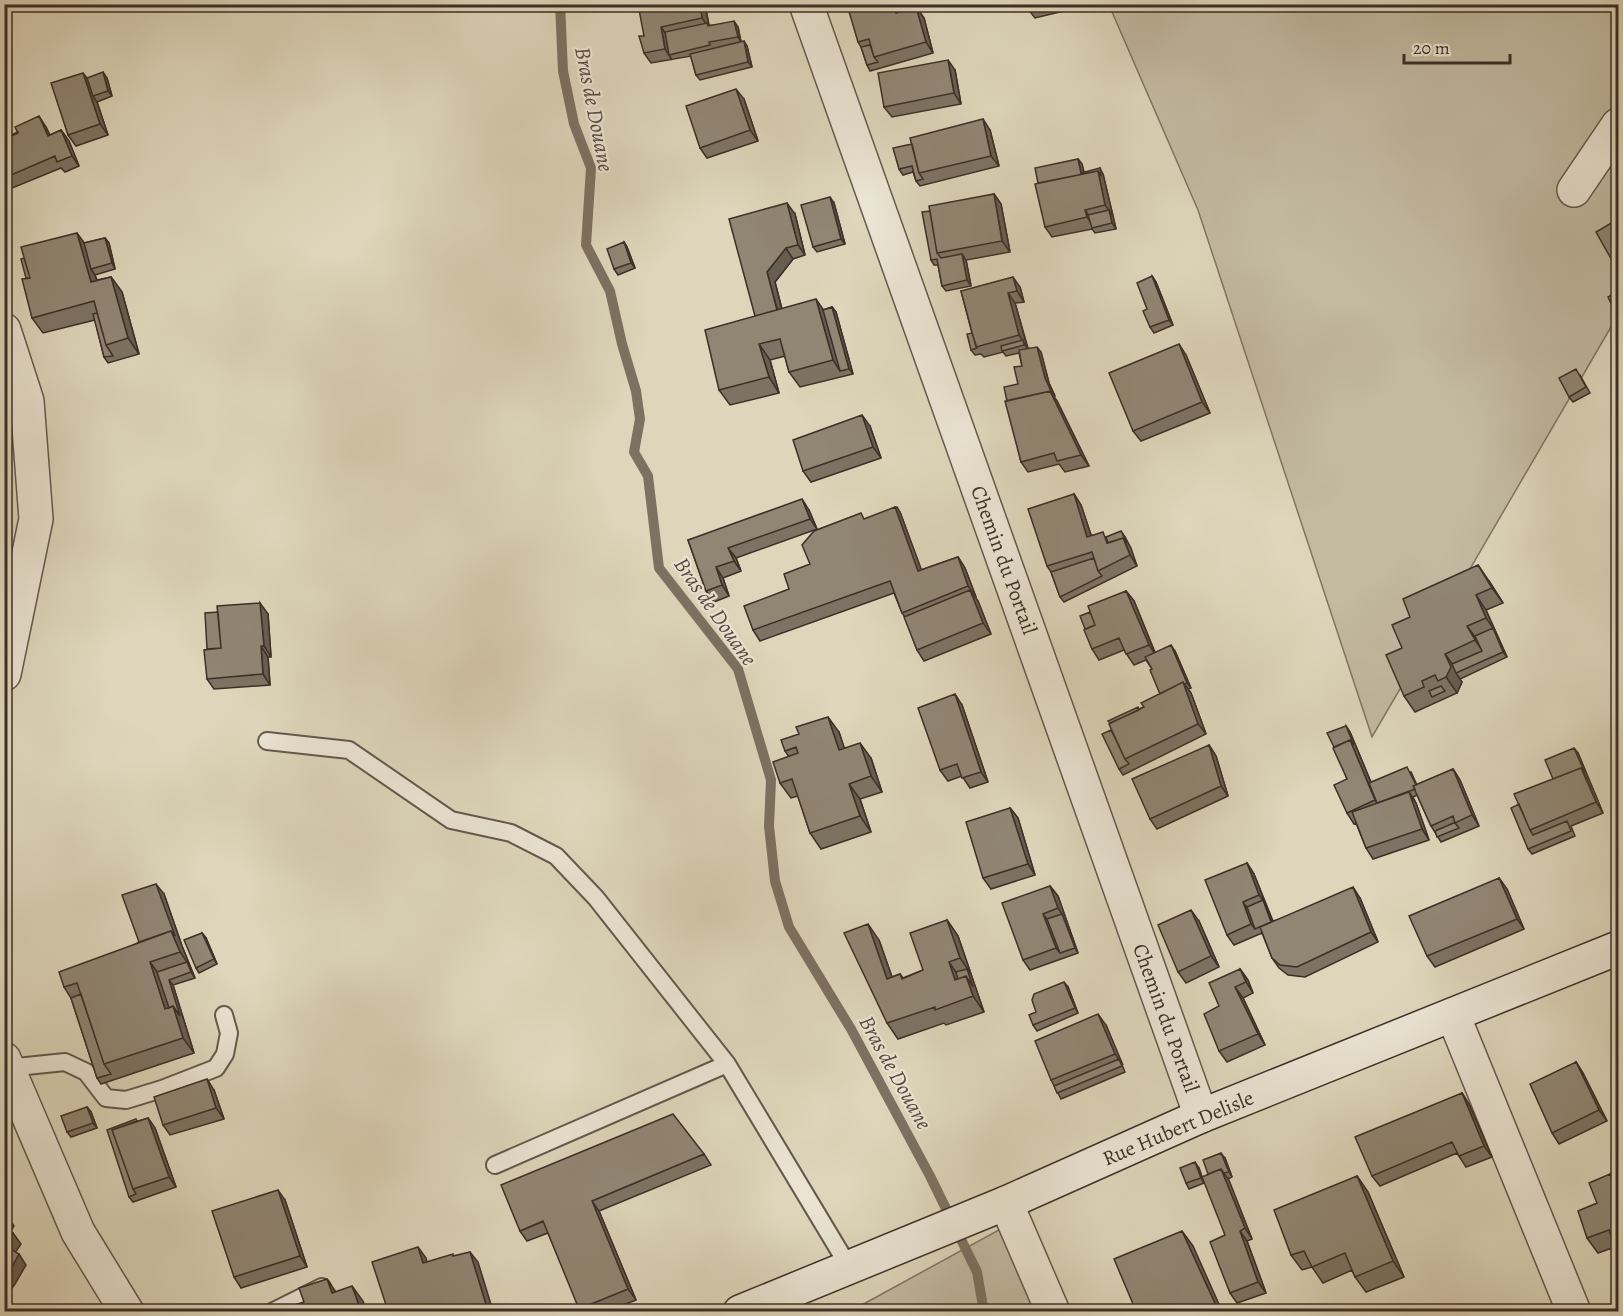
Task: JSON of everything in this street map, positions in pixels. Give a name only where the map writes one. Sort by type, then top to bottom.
[{"type":"street","name":"Chemin du Portail","points":[[806,4],[1201,1116]]},
{"type":"street","points":[[1574,190],[1618,125]]},
{"type":"street","points":[[4,330],[27,401],[36,519],[4,674]]},
{"type":"street","name":"Rue Hubert Delisle","points":[[740,1311],[996,1206],[1201,1116],[1618,948]]},
{"type":"street","points":[[1453,1015],[1574,1311]]},
{"type":"street","points":[[6,1064],[78,1232],[127,1311]]},
{"type":"street","points":[[996,1206],[1053,1311]]},
{"type":"lane","points":[[267,741],[349,750],[452,820],[511,833],[556,856],[596,898],[727,1064],[849,1267]]},
{"type":"lane","points":[[6,1064],[65,1062],[86,1072],[106,1098],[126,1100],[216,1068],[225,1054],[229,1033],[224,1015]]},
{"type":"lane","points":[[495,1165],[727,1064]]},
{"type":"lane","points":[[272,1311],[322,1287]]},
{"type":"shaded area","points":[[1109,5],[1618,5],[1618,315],[1372,737],[1198,210]]},
{"type":"shaded area","points":[[1017,1220],[1051,1312],[849,1312]]},
{"type":"building","points":[[638,4],[700,4],[702,18],[661,27],[665,49],[644,53],[639,36],[644,36]]},
{"type":"building","points":[[861,4],[894,4],[896,13],[916,7],[926,42],[874,57],[869,39],[858,42],[848,8]]},
{"type":"building","points":[[1026,4],[1040,4],[1027,8]]},
{"type":"building","points":[[734,21],[738,37],[709,42],[710,45],[669,55],[665,32],[707,23],[708,26]]},
{"type":"building","points":[[744,41],[748,62],[696,75],[690,54]]},
{"type":"building","points":[[870,45],[878,62],[867,65],[861,47]]},
{"type":"building","points":[[948,60],[954,93],[884,107],[878,73]]},
{"type":"building","points":[[103,72],[108,91],[93,96],[87,78]]},
{"type":"building","points":[[83,73],[100,124],[68,135],[51,83]]},
{"type":"building","points":[[736,89],[750,130],[700,148],[686,106]]},
{"type":"building","points":[[39,116],[48,136],[61,130],[72,156],[57,162],[55,156],[4,178],[4,139],[18,133],[15,127]]},
{"type":"building","points":[[983,119],[991,156],[919,173],[910,138]]},
{"type":"building","points":[[912,144],[919,173],[923,179],[916,181],[912,166],[899,169],[893,148]]},
{"type":"building","points":[[1078,159],[1081,173],[1100,168],[1101,176],[1098,171],[1038,183],[1035,168]]},
{"type":"building","points":[[1098,171],[1105,205],[1085,210],[1087,217],[1045,227],[1035,184]]},
{"type":"building","points":[[994,194],[1002,241],[937,253],[929,206]]},
{"type":"building","points":[[830,197],[841,239],[813,247],[801,205]]},
{"type":"building","points":[[787,203],[798,245],[786,248],[767,272],[777,310],[755,316],[729,219]]},
{"type":"building","points":[[1109,210],[1112,223],[1092,228],[1088,215]]},
{"type":"building","points":[[930,211],[937,253],[941,258],[962,254],[967,280],[942,286],[937,259],[931,260],[922,212]]},
{"type":"building","points":[[1618,219],[1618,271],[1596,232]]},
{"type":"building","points":[[77,233],[91,282],[111,277],[128,338],[106,345],[94,301],[32,318],[22,279],[30,278],[21,247]]},
{"type":"building","points":[[105,238],[112,263],[91,269],[84,243]]},
{"type":"building","points":[[624,242],[631,263],[614,269],[607,249]]},
{"type":"building","points":[[24,258],[30,278],[26,278],[21,259]]},
{"type":"building","points":[[1152,276],[1169,320],[1150,327],[1143,311],[1147,309],[1137,283]]},
{"type":"building","points":[[1013,277],[1017,291],[1008,293],[1019,335],[976,347],[961,291]]},
{"type":"building","points":[[1618,291],[1618,318],[1608,297]]},
{"type":"building","points":[[816,299],[833,360],[789,372],[780,339],[759,344],[769,377],[719,390],[705,330]]},
{"type":"building","points":[[832,307],[849,369],[840,371],[823,310]]},
{"type":"building","points":[[97,313],[106,345],[113,356],[104,357],[93,314]]},
{"type":"building","points":[[972,333],[977,348],[971,350],[967,334]]},
{"type":"building","points":[[1023,340],[1024,345],[1002,351],[1001,346]]},
{"type":"building","points":[[1179,344],[1202,402],[1133,431],[1109,373]]},
{"type":"building","points":[[1037,347],[1051,391],[1007,401],[1004,387],[1018,384],[1014,367],[1022,366],[1019,350]]},
{"type":"building","points":[[1576,369],[1586,387],[1569,397],[1559,378]]},
{"type":"building","points":[[1050,391],[1081,455],[1057,461],[1054,453],[1021,462],[1005,401]]},
{"type":"building","points":[[862,415],[873,447],[803,471],[793,440]]},
{"type":"building","points":[[1074,494],[1087,537],[1103,532],[1107,543],[1123,538],[1130,555],[1098,571],[1092,552],[1047,566],[1028,509]]},
{"type":"building","points":[[802,499],[810,519],[728,548],[734,561],[716,567],[722,585],[706,591],[688,540]]},
{"type":"building","points":[[895,507],[918,571],[958,557],[968,586],[902,613],[890,581],[753,630],[744,606],[789,589],[784,574],[810,564],[802,545],[814,531],[861,513],[864,519]]},
{"type":"building","points":[[1121,531],[1127,543],[1123,538],[1108,543],[1106,537]]},
{"type":"building","points":[[1094,558],[1102,576],[1060,597],[1051,572]]},
{"type":"building","points":[[1478,565],[1492,588],[1476,595],[1486,618],[1467,626],[1475,640],[1445,654],[1451,667],[1446,677],[1438,681],[1435,675],[1422,681],[1424,687],[1404,696],[1386,655],[1402,648],[1392,625],[1410,617],[1403,599]]},
{"type":"building","points":[[970,590],[983,623],[917,650],[904,617]]},
{"type":"building","points":[[1126,591],[1149,645],[1126,654],[1119,638],[1092,649],[1084,630],[1095,625],[1088,606]]},
{"type":"building","points":[[260,603],[264,646],[261,646],[263,674],[207,679],[204,650],[221,648],[217,606]]},
{"type":"building","points":[[218,612],[221,648],[207,649],[205,613]]},
{"type":"building","points":[[1090,612],[1095,625],[1085,629],[1080,616]]},
{"type":"building","points":[[1493,628],[1503,652],[1456,673],[1452,664],[1482,651],[1475,636]]},
{"type":"building","points":[[1171,645],[1187,683],[1183,682],[1160,694],[1150,670],[1152,669],[1145,657]]},
{"type":"building","points":[[1183,682],[1198,724],[1125,759],[1109,724],[1144,707],[1141,703]]},
{"type":"building","points":[[1441,686],[1445,691],[1432,697],[1429,691]]},
{"type":"building","points":[[955,694],[981,772],[962,778],[957,764],[940,770],[918,708]]},
{"type":"building","points":[[1138,707],[1139,710],[1110,723],[1108,721]]},
{"type":"building","points":[[828,717],[839,750],[860,743],[871,776],[849,784],[860,816],[810,833],[792,779],[780,783],[773,762],[798,753],[796,747],[785,751],[781,740],[799,734],[796,727]]},
{"type":"building","points":[[1346,726],[1354,745],[1350,740],[1334,747],[1327,733]]},
{"type":"building","points":[[1111,730],[1129,764],[1119,769],[1102,734]]},
{"type":"building","points":[[1350,740],[1375,800],[1347,813],[1334,785],[1347,779],[1333,748]]},
{"type":"building","points":[[1209,745],[1221,786],[1150,819],[1132,779]]},
{"type":"building","points":[[1574,748],[1585,773],[1581,768],[1553,779],[1545,760]]},
{"type":"building","points":[[1407,767],[1416,785],[1413,786],[1415,789],[1377,803],[1369,783]]},
{"type":"building","points":[[1581,768],[1596,802],[1530,830],[1514,794]]},
{"type":"building","points":[[1453,769],[1472,815],[1455,823],[1453,816],[1431,826],[1413,786]]},
{"type":"building","points":[[1409,792],[1422,829],[1366,848],[1352,812]]},
{"type":"building","points":[[1519,804],[1533,835],[1567,821],[1571,831],[1528,849],[1511,808]]},
{"type":"building","points":[[1010,808],[1028,864],[983,878],[966,822]]},
{"type":"building","points":[[1456,822],[1459,828],[1437,837],[1435,831]]},
{"type":"building","points":[[1247,863],[1259,895],[1243,902],[1251,924],[1227,935],[1205,880]]},
{"type":"building","points":[[1499,878],[1517,919],[1427,956],[1409,916]]},
{"type":"building","points":[[156,884],[175,936],[171,931],[139,942],[122,895]]},
{"type":"building","points":[[1050,886],[1058,908],[1043,914],[1056,948],[1023,960],[1002,903]]},
{"type":"building","points":[[1353,887],[1371,932],[1297,967],[1280,965],[1272,958],[1260,927]]},
{"type":"building","points":[[1263,900],[1271,922],[1255,929],[1247,907]]},
{"type":"building","points":[[1191,910],[1211,956],[1178,972],[1158,925]]},
{"type":"building","points":[[1062,914],[1075,948],[1060,953],[1047,919]]},
{"type":"building","points":[[947,920],[960,958],[949,962],[955,980],[966,976],[973,996],[935,1010],[935,1007],[887,1023],[844,933],[868,924],[887,979],[900,974],[902,979],[923,970],[910,933]]},
{"type":"building","points":[[171,931],[180,952],[150,962],[165,1009],[173,1006],[183,1038],[104,1064],[77,983],[64,987],[59,972]]},
{"type":"building","points":[[202,933],[214,959],[196,968],[184,940]]},
{"type":"building","points":[[187,962],[191,972],[169,980],[180,1016],[173,1006],[169,1008],[157,972]]},
{"type":"building","points":[[967,969],[973,987],[966,976],[958,979],[956,972]]},
{"type":"building","points":[[1240,969],[1246,982],[1235,987],[1258,1034],[1219,1051],[1204,1014],[1219,1006],[1209,983]]},
{"type":"building","points":[[1064,982],[1075,1008],[1033,1025],[1029,1015],[1036,1012],[1032,1000],[1034,994]]},
{"type":"building","points":[[81,994],[104,1064],[111,1074],[97,1078],[71,998]]},
{"type":"building","points":[[1098,1014],[1115,1054],[1051,1080],[1035,1041]]},
{"type":"building","points":[[1119,1059],[1122,1066],[1057,1093],[1054,1086]]},
{"type":"building","points":[[1576,1062],[1599,1110],[1552,1133],[1530,1084]]},
{"type":"building","points":[[207,1079],[216,1108],[163,1125],[154,1097]]},
{"type":"building","points":[[1462,1093],[1484,1146],[1459,1156],[1452,1142],[1372,1176],[1355,1137]]},
{"type":"building","points":[[87,1107],[93,1123],[67,1132],[61,1116]]},
{"type":"building","points":[[673,1114],[704,1154],[592,1201],[628,1289],[579,1309],[543,1221],[520,1231],[501,1185]]},
{"type":"building","points":[[148,1118],[169,1177],[133,1189],[112,1130]]},
{"type":"building","points":[[136,1119],[137,1121],[112,1130],[136,1194],[129,1197],[107,1130]]},
{"type":"building","points":[[1221,1153],[1229,1172],[1224,1173],[1221,1169],[1208,1174],[1203,1160]]},
{"type":"building","points":[[1195,1162],[1201,1178],[1186,1183],[1180,1168]]},
{"type":"building","points":[[1221,1169],[1245,1228],[1240,1231],[1258,1282],[1230,1293],[1210,1242],[1225,1235],[1202,1177]]},
{"type":"building","points":[[1610,1174],[1618,1195],[1617,1252],[1609,1230],[1587,1238],[1578,1211],[1597,1203],[1589,1183]]},
{"type":"building","points":[[1357,1176],[1393,1261],[1355,1277],[1345,1253],[1312,1267],[1304,1251],[1291,1255],[1274,1210]]},
{"type":"building","points":[[278,1190],[300,1256],[234,1277],[212,1211]]},
{"type":"building","points":[[4,1228],[13,1233],[4,1247]]},
{"type":"building","points":[[1182,1231],[1218,1310],[1136,1311],[1114,1259]]},
{"type":"building","points":[[418,1247],[423,1263],[453,1254],[453,1256],[470,1252],[488,1311],[388,1311],[372,1262]]},
{"type":"building","points":[[9,1248],[19,1254],[8,1274],[4,1272],[4,1249],[8,1251]]},
{"type":"building","points":[[4,1275],[11,1279],[4,1288]]},
{"type":"building","points":[[327,1279],[332,1293],[352,1286],[361,1311],[275,1311],[304,1302],[299,1288]]},
{"type":"waterway","name":"Bras de Douane","points":[[560,4],[563,71],[574,124],[591,168],[586,245],[610,291],[636,391],[640,419],[634,452],[648,476],[659,568],[738,669],[771,780],[769,826],[775,881],[789,927],[851,1029],[930,1176],[977,1272],[984,1312]]}]
